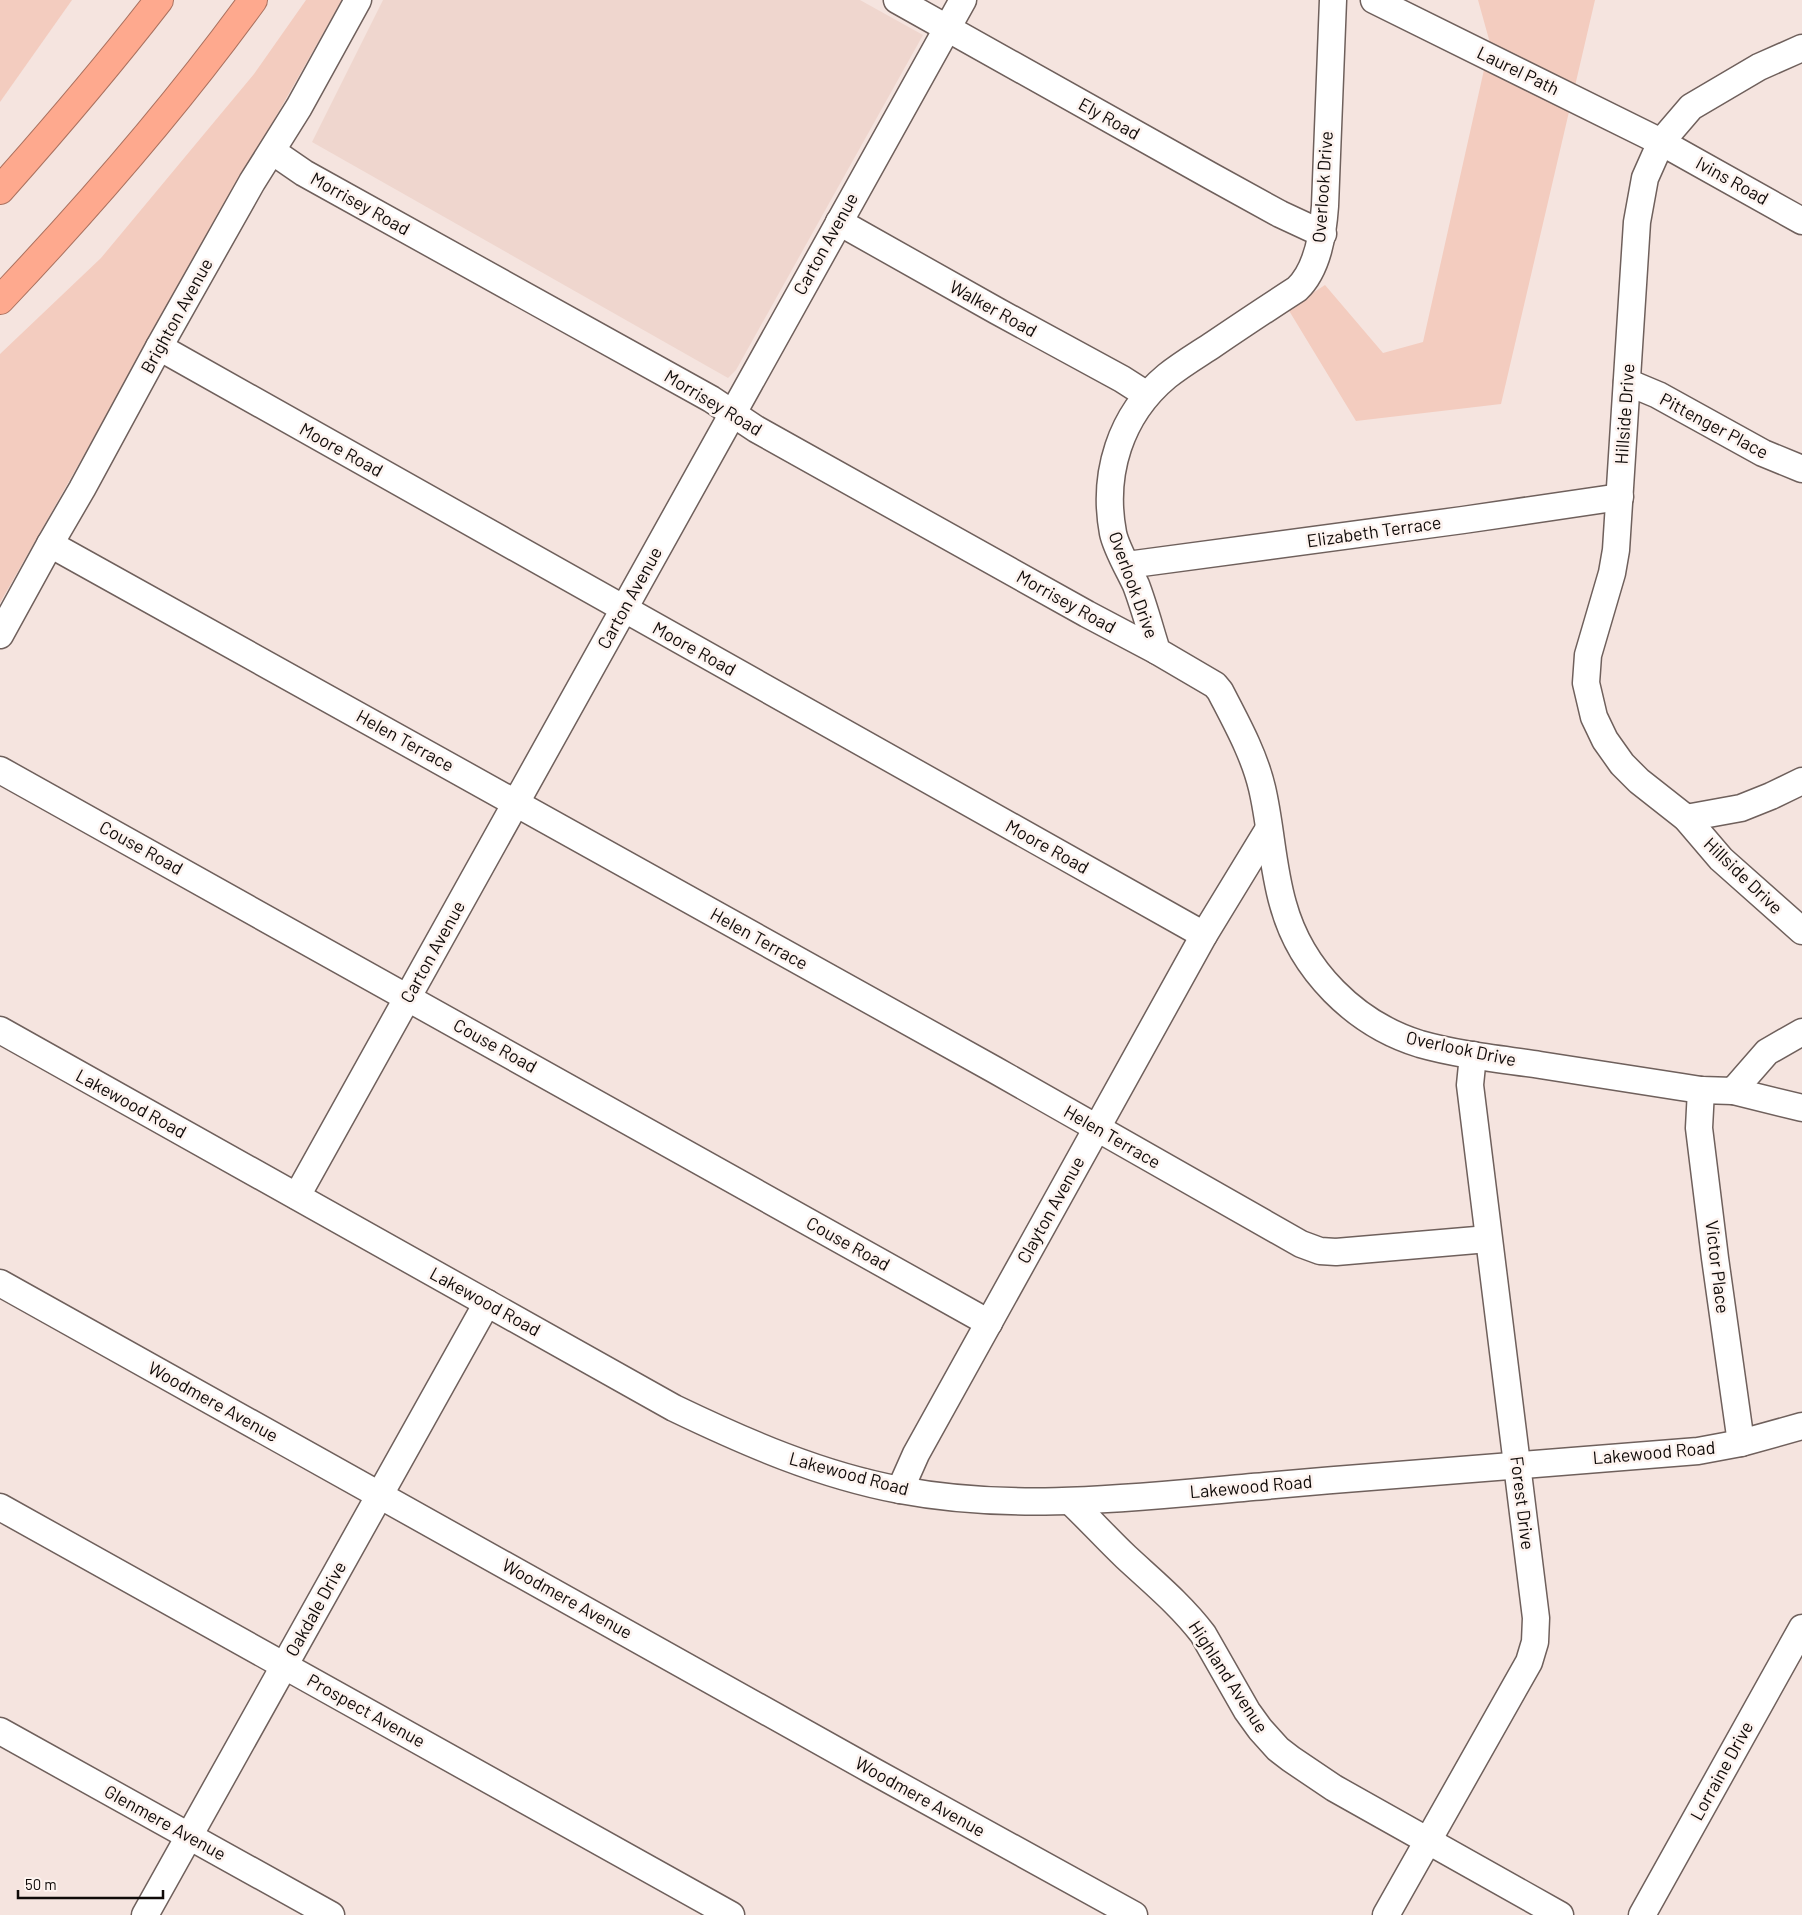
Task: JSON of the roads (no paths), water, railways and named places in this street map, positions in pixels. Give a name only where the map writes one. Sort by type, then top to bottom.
[{"type":"highway","points":[[0,190],[65,117],[159,0]]},
{"type":"highway","points":[[0,300],[59,238],[147,135],[253,0]]},
{"type":"street","name":"Brighton Avenue","points":[[0,634],[252,182],[272,152],[358,0]]},
{"type":"street","name":"Ely Road","points":[[897,0],[1280,214],[1323,234]]},
{"type":"street","name":"Carton Avenue","points":[[296,1196],[963,0]]},
{"type":"street","name":"Overlook Drive","points":[[1332,0],[1323,234],[1317,254],[1302,284],[1297,289],[1167,376],[1147,395],[1120,438],[1113,460],[1109,484],[1109,507],[1114,536],[1138,590],[1157,651],[1215,685],[1220,691],[1244,739],[1262,788],[1268,830],[1283,904],[1295,936],[1313,967],[1335,993],[1364,1017],[1396,1035],[1421,1044],[1473,1055],[1701,1090],[1733,1091],[1802,1108]]},
{"type":"street","name":"Laurel Path","points":[[1374,0],[1661,142]]},
{"type":"street","name":"Hillside Drive","points":[[1802,48],[1759,67],[1705,97],[1691,107],[1661,142],[1645,178],[1637,222],[1616,550],[1612,573],[1588,655],[1586,684],[1591,707],[1605,740],[1622,764],[1639,781],[1686,818],[1721,859],[1802,931]]},
{"type":"street","name":"Ivins Road","points":[[1661,142],[1802,221]]},
{"type":"street","name":"Morrisey Road","points":[[272,152],[304,173],[711,399],[756,429],[800,454],[1157,651]]},
{"type":"street","name":"Walker Road","points":[[839,222],[1122,379],[1147,395]]},
{"type":"street","name":"Moore Road","points":[[159,347],[1204,935]]},
{"type":"street","name":"Pittenger Place","points":[[1627,382],[1658,395],[1763,453],[1802,469]]},
{"type":"street","name":"Elizabeth Terrace","points":[[1127,565],[1620,497]]},
{"type":"street","name":"Helen Terrace","points":[[50,544],[1097,1128],[1301,1244],[1320,1251],[1336,1252],[1488,1239]]},
{"type":"street","name":"Couse Road","points":[[0,770],[989,1323]]},
{"type":"street","name":"Hillside Drive","points":[[1686,818],[1741,808],[1772,796],[1802,781]]},
{"type":"street","name":"Clayton Avenue","points":[[900,1490],[916,1454],[1204,935],[1268,830]]},
{"type":"street","name":"Lakewood Road","points":[[0,1030],[674,1408],[742,1440],[796,1462],[849,1478],[900,1490],[963,1498],[1072,1502],[1517,1464],[1698,1451],[1741,1443],[1802,1426]]},
{"type":"street","points":[[1733,1091],[1767,1052],[1802,1032]]},
{"type":"street","name":"Forest Drive","points":[[1386,1915],[1529,1662],[1535,1642],[1536,1618],[1470,1085],[1473,1055]]},
{"type":"street","name":"Victor Place","points":[[1701,1090],[1699,1128],[1741,1443]]},
{"type":"street","name":"Woodmere Avenue","points":[[0,1283],[1134,1915]]},
{"type":"street","name":"Oakdale Drive","points":[[145,1915],[486,1303]]},
{"type":"street","name":"Highland Avenue","points":[[1072,1502],[1114,1546],[1171,1597],[1195,1624],[1203,1634],[1247,1711],[1278,1749],[1334,1788],[1560,1915]]},
{"type":"street","name":"Prospect Avenue","points":[[0,1507],[731,1915]]},
{"type":"street","name":"Lorraine Drive","points":[[1642,1915],[1802,1628]]},
{"type":"street","name":"Glenmere Avenue","points":[[0,1731],[331,1915]]}]
